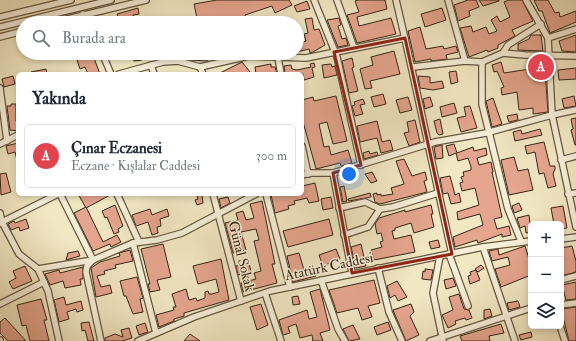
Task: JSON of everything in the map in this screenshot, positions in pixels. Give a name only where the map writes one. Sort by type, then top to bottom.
[{"type":"street","points":[[0,17],[71,0]]},
{"type":"street","points":[[45,16],[111,0]]},
{"type":"street","points":[[76,16],[146,0]]},
{"type":"street","points":[[314,0],[337,57],[361,165]]},
{"type":"street","points":[[337,0],[354,48]]},
{"type":"street","points":[[396,0],[413,67],[427,144],[450,254],[468,306]]},
{"type":"street","points":[[448,0],[465,62]]},
{"type":"street","points":[[526,0],[548,38],[552,115],[576,227]]},
{"type":"street","points":[[0,27],[16,23]]},
{"type":"street","points":[[504,53],[508,45],[541,24]]},
{"type":"street","points":[[548,38],[576,29]]},
{"type":"street","points":[[0,37],[16,33]]},
{"type":"street","points":[[304,58],[405,38]]},
{"type":"street","points":[[413,67],[465,62],[482,62],[504,53],[576,56]]},
{"type":"street","points":[[105,60],[110,72]]},
{"type":"street","points":[[124,72],[163,62],[178,61],[200,67],[231,60]]},
{"type":"street","points":[[278,60],[281,72]]},
{"type":"street","points":[[482,62],[482,104],[508,210],[521,241]]},
{"type":"street","points":[[151,65],[153,72]]},
{"type":"street","points":[[200,67],[203,72]]},
{"type":"street","points":[[0,88],[7,141]]},
{"type":"street","points":[[305,174],[333,173],[427,144],[490,132],[576,110]]},
{"type":"street","points":[[0,144],[16,136]]},
{"type":"street","points":[[561,160],[576,156]]},
{"type":"street","points":[[333,173],[352,273]]},
{"type":"street","points":[[339,208],[365,202],[380,209],[393,207],[438,193]]},
{"type":"street","points":[[568,194],[576,193]]},
{"type":"street","points":[[1,223],[53,196]]},
{"type":"street","points":[[56,196],[94,260]]},
{"type":"street","points":[[118,196],[139,242]]},
{"type":"street","name":"Günal Sokak","points":[[214,196],[241,301]]},
{"type":"street","points":[[38,269],[94,260],[133,243],[182,233],[219,215],[252,196]]},
{"type":"street","points":[[267,196],[290,286]]},
{"type":"street","points":[[344,235],[368,227],[380,209]]},
{"type":"street","points":[[0,212],[1,223],[19,254],[38,269],[44,282],[48,291],[58,341]]},
{"type":"street","points":[[564,239],[576,237]]},
{"type":"street","name":"Atatürk Caddesi","points":[[142,340],[194,317],[290,286],[483,247],[528,240]]},
{"type":"street","points":[[133,243],[156,333]]},
{"type":"street","points":[[483,247],[515,341]]},
{"type":"street","points":[[440,256],[433,293],[443,339]]},
{"type":"street","points":[[94,260],[87,266],[86,272],[100,341]]},
{"type":"street","points":[[378,268],[389,312],[402,341]]},
{"type":"street","points":[[564,279],[576,276]]},
{"type":"street","points":[[320,280],[338,329],[345,341]]},
{"type":"street","points":[[0,304],[44,282]]},
{"type":"street","points":[[265,293],[281,341]]},
{"type":"street","points":[[564,305],[576,303]]},
{"type":"street","points":[[430,341],[443,339],[528,309]]},
{"type":"street","points":[[561,329],[565,341]]},
{"type":"highlighted area","points":[[405,38],[452,254],[352,273],[333,173],[361,165],[334,52]]},
{"type":"building","points":[[217,0],[289,0],[292,5],[275,13],[272,6],[245,16],[197,16],[194,4]]},
{"type":"building","points":[[385,0],[387,9],[357,17],[359,26],[391,18],[396,34],[357,43],[347,15],[359,12],[355,1]]},
{"type":"building","points":[[468,0],[476,0],[479,7],[469,11],[470,16],[458,21],[454,5]]},
{"type":"building","points":[[479,0],[499,0],[499,1],[483,6]]},
{"type":"building","points":[[509,0],[522,0],[533,21],[512,30],[515,36],[498,45],[498,48],[488,52],[487,50],[469,57],[460,28],[471,26],[473,32],[486,27],[489,34],[497,31],[491,20],[497,16],[500,22],[510,17],[504,2]]},
{"type":"building","points":[[534,0],[548,0],[555,13],[559,12],[560,17],[576,11],[576,22],[550,33],[542,11],[539,11]]},
{"type":"building","points":[[307,1],[310,9],[297,12],[294,6]]},
{"type":"building","points":[[138,8],[139,14],[133,16],[118,16],[117,14]]},
{"type":"building","points":[[442,8],[446,20],[425,27],[421,14]]},
{"type":"building","points":[[312,18],[314,30],[319,29],[325,45],[310,53],[309,49],[304,50],[304,42],[306,41],[304,34],[308,33],[305,19]]},
{"type":"building","points":[[339,18],[341,25],[338,26],[342,39],[346,38],[348,45],[338,47],[327,20]]},
{"type":"building","points":[[420,27],[426,49],[443,46],[444,49],[456,46],[458,52],[446,55],[447,59],[431,61],[431,59],[415,62],[408,31]]},
{"type":"building","points":[[531,35],[541,35],[543,51],[518,50],[518,44],[529,39]]},
{"type":"building","points":[[576,35],[576,52],[562,51],[559,41]]},
{"type":"building","points":[[394,51],[400,74],[370,81],[372,88],[365,89],[360,69],[373,65],[371,57]]},
{"type":"building","points":[[352,58],[354,67],[352,68],[358,91],[349,93],[342,61]]},
{"type":"building","points":[[77,60],[95,60],[99,72],[87,72],[85,67],[80,69]]},
{"type":"building","points":[[242,62],[250,72],[222,72]]},
{"type":"building","points":[[501,62],[504,73],[543,67],[545,71],[548,112],[533,114],[533,108],[519,110],[517,92],[502,95],[501,88],[504,87],[497,71],[494,72],[492,65]]},
{"type":"building","points":[[314,63],[315,67],[312,68],[314,77],[304,80],[304,72],[285,72],[284,66],[291,65],[292,69],[297,70],[311,67],[310,64]]},
{"type":"building","points":[[271,64],[271,67],[275,67],[276,72],[256,72],[255,67]]},
{"type":"building","points":[[331,64],[332,67],[335,66],[337,75],[324,78],[322,65]]},
{"type":"building","points":[[576,68],[576,79],[559,80],[558,70]]},
{"type":"building","points":[[46,69],[47,72],[31,72]]},
{"type":"building","points":[[456,71],[458,82],[451,84],[449,72]]},
{"type":"building","points":[[13,76],[15,84],[4,87],[2,79]]},
{"type":"building","points":[[418,76],[430,77],[430,83],[442,81],[444,88],[433,90],[420,88]]},
{"type":"building","points":[[383,94],[386,104],[374,107],[371,97]]},
{"type":"building","points":[[336,96],[347,141],[333,144],[327,122],[319,124],[324,147],[329,146],[331,155],[348,150],[352,163],[341,166],[340,163],[316,169],[304,125],[304,99],[313,97],[314,101]]},
{"type":"building","points":[[574,96],[576,106],[564,108],[562,99]]},
{"type":"building","points":[[408,97],[412,110],[400,113],[396,100]]},
{"type":"building","points":[[430,97],[433,106],[425,109],[423,99]]},
{"type":"building","points":[[493,98],[502,124],[492,127],[486,101]]},
{"type":"building","points":[[363,99],[365,104],[360,105],[363,114],[355,116],[352,106],[355,105],[354,102]]},
{"type":"building","points":[[454,103],[457,113],[442,117],[440,107]]},
{"type":"building","points":[[11,104],[16,104],[16,131],[10,130],[7,106],[11,106]]},
{"type":"building","points":[[470,106],[477,128],[461,132],[457,118],[466,116],[464,107]]},
{"type":"building","points":[[517,114],[518,120],[509,122],[507,116]]},
{"type":"building","points":[[576,118],[575,145],[571,130],[573,129],[571,119]]},
{"type":"building","points":[[440,119],[443,134],[439,135],[437,133],[434,121]]},
{"type":"building","points":[[415,120],[420,142],[409,146],[404,133],[409,132],[407,122]]},
{"type":"building","points":[[377,121],[382,142],[390,140],[393,150],[381,153],[377,138],[360,142],[357,126]]},
{"type":"building","points":[[540,129],[542,135],[515,141],[513,132],[521,130],[522,134]]},
{"type":"building","points":[[544,142],[550,166],[555,166],[553,174],[556,186],[548,188],[544,173],[539,174],[535,152],[527,154],[525,146]]},
{"type":"building","points":[[16,144],[16,156],[15,152],[8,154],[6,146]]},
{"type":"building","points":[[454,144],[457,153],[473,147],[474,151],[486,148],[487,155],[477,158],[479,165],[491,162],[502,217],[494,219],[497,229],[509,226],[511,235],[502,237],[502,234],[478,243],[477,240],[455,247],[453,237],[483,225],[480,214],[458,220],[457,212],[479,205],[475,188],[462,191],[460,183],[463,182],[461,177],[464,176],[463,172],[471,170],[471,167],[468,158],[458,161],[456,153],[449,156],[446,146]]},
{"type":"building","points":[[442,145],[443,158],[436,159],[434,147]]},
{"type":"building","points":[[369,151],[370,154],[377,152],[378,155],[364,159],[363,153]]},
{"type":"building","points":[[514,157],[518,171],[528,169],[533,190],[509,195],[501,160]]},
{"type":"building","points":[[404,159],[412,176],[425,172],[427,180],[424,181],[427,192],[380,204],[375,202],[373,194],[381,194],[381,196],[393,194],[391,188],[404,184],[396,161]]},
{"type":"building","points":[[372,172],[377,181],[371,183],[365,174]]},
{"type":"building","points":[[6,173],[11,192],[1,195],[0,174]]},
{"type":"building","points":[[450,176],[455,195],[459,193],[461,202],[451,204],[448,193],[443,194],[440,178]]},
{"type":"building","points":[[315,183],[319,201],[309,203],[307,198],[294,201],[295,204],[288,206],[289,209],[275,213],[271,196],[304,196],[304,186]]},
{"type":"building","points":[[344,186],[347,201],[343,202],[340,187]]},
{"type":"building","points":[[370,193],[371,197],[349,201],[348,199]]},
{"type":"building","points":[[79,196],[108,196],[86,208]]},
{"type":"building","points":[[197,196],[202,196],[203,203],[197,205],[195,200],[198,199]]},
{"type":"building","points":[[228,197],[230,203],[221,208],[219,199]]},
{"type":"building","points":[[331,197],[333,208],[323,210],[321,199]]},
{"type":"building","points":[[262,201],[275,264],[272,264],[277,283],[243,292],[241,283],[256,279],[254,273],[261,271],[254,241],[259,240],[256,229],[241,232],[246,250],[233,253],[225,223],[238,220],[236,213],[243,211],[246,220],[254,218],[250,204]]},
{"type":"building","points":[[519,203],[522,210],[514,213],[512,206]]},
{"type":"building","points":[[115,205],[123,226],[118,229],[119,232],[114,234],[107,217],[105,218],[102,211]]},
{"type":"building","points":[[431,205],[433,214],[431,214],[434,227],[414,233],[411,223],[395,228],[395,230],[392,231],[394,239],[411,235],[415,252],[374,260],[371,250],[382,247],[380,242],[383,241],[381,233],[377,234],[375,224],[379,218],[405,210],[405,212]]},
{"type":"building","points":[[563,206],[567,228],[564,228],[564,221],[553,221],[551,208]]},
{"type":"building","points":[[86,207],[103,242],[117,235],[121,242],[111,247],[110,244],[93,251],[74,213]]},
{"type":"building","points":[[150,209],[152,215],[167,209],[169,216],[160,219],[161,226],[157,227],[158,233],[152,235],[148,222],[136,226],[132,215]]},
{"type":"building","points":[[529,215],[528,233],[526,233],[525,226],[520,228],[517,218]]},
{"type":"building","points":[[26,219],[29,228],[20,231],[19,227],[11,230],[8,224],[14,221],[15,223]]},
{"type":"building","points":[[329,219],[333,235],[288,247],[283,231]]},
{"type":"building","points":[[438,240],[440,247],[431,249],[429,242]]},
{"type":"building","points":[[163,244],[171,277],[157,280],[160,290],[150,292],[148,284],[150,284],[141,249]]},
{"type":"building","points":[[361,244],[366,266],[356,268],[351,247]]},
{"type":"building","points":[[525,246],[528,256],[528,276],[501,287],[495,269],[510,265],[508,257],[492,261],[489,251],[498,249],[499,255]]},
{"type":"building","points":[[572,246],[576,261],[576,272],[564,275],[564,257],[564,247]]},
{"type":"building","points":[[336,249],[340,259],[323,266],[319,255]]},
{"type":"building","points":[[130,250],[133,261],[115,265],[116,268],[104,271],[105,274],[97,276],[101,287],[110,285],[112,293],[96,297],[91,268],[100,262],[120,256],[119,253]]},
{"type":"building","points":[[78,251],[80,256],[66,260],[68,253]]},
{"type":"building","points":[[299,253],[304,270],[314,269],[316,276],[293,282],[287,256]]},
{"type":"building","points":[[221,259],[229,300],[184,313],[184,316],[174,319],[174,321],[159,327],[156,315],[174,310],[173,307],[176,307],[172,294],[186,289],[189,300],[196,298],[197,301],[205,298],[205,292],[208,291],[209,294],[212,294],[219,292],[216,279],[198,284],[193,266]]},
{"type":"building","points":[[249,263],[251,272],[238,275],[236,266]]},
{"type":"building","points":[[481,265],[484,268],[478,272],[475,269]]},
{"type":"building","points":[[25,266],[32,281],[13,289],[9,282],[16,278],[13,271]]},
{"type":"building","points":[[83,267],[83,279],[80,279],[81,285],[65,288],[63,281],[50,285],[45,274],[59,270],[60,273]]},
{"type":"building","points":[[425,269],[433,270],[431,280],[422,279],[423,271],[425,272]]},
{"type":"building","points":[[476,270],[480,280],[470,284],[468,276],[471,275],[470,272]]},
{"type":"building","points":[[137,277],[143,298],[140,299],[143,312],[133,314],[126,296],[124,296],[120,281]]},
{"type":"building","points":[[453,278],[456,286],[446,289],[444,280]]},
{"type":"building","points":[[374,280],[380,303],[368,306],[372,317],[362,320],[358,308],[337,313],[329,290]]},
{"type":"building","points":[[397,281],[407,297],[398,301],[395,295],[390,298],[387,286]]},
{"type":"building","points":[[576,282],[576,299],[566,300],[564,285]]},
{"type":"building","points":[[320,289],[330,330],[320,333],[323,341],[313,341],[312,335],[300,338],[296,324],[288,327],[290,333],[283,335],[279,320],[307,310],[309,319],[317,317],[310,292]]},
{"type":"building","points":[[459,294],[464,309],[469,310],[472,318],[466,320],[465,318],[455,321],[456,324],[448,328],[442,315],[453,310],[449,297]]},
{"type":"building","points":[[298,296],[300,304],[293,305],[292,297]]},
{"type":"building","points":[[64,297],[66,305],[81,301],[83,310],[77,312],[76,309],[67,312],[69,319],[59,322],[54,300]]},
{"type":"building","points":[[41,299],[47,320],[44,320],[49,341],[30,341],[26,325],[22,326],[17,305]]},
{"type":"building","points":[[518,301],[520,307],[509,310],[507,303]]},
{"type":"building","points":[[261,304],[268,325],[257,330],[250,307]]},
{"type":"building","points":[[411,304],[414,312],[410,316],[419,335],[406,341],[393,310]]},
{"type":"building","points":[[576,307],[576,341],[569,341],[564,321],[564,309]]},
{"type":"building","points":[[490,309],[492,316],[484,319],[484,310]]},
{"type":"building","points":[[5,318],[26,341],[8,341],[0,333],[0,322]]},
{"type":"building","points":[[89,322],[94,341],[88,341],[85,330],[82,331],[81,323]]},
{"type":"building","points":[[388,322],[391,330],[377,335],[374,327]]},
{"type":"building","points":[[145,323],[148,332],[139,335],[136,326]]},
{"type":"building","points":[[501,324],[504,333],[489,336],[490,341],[462,341],[460,336]]},
{"type":"building","points":[[353,325],[360,339],[349,341],[343,329]]},
{"type":"building","points":[[129,328],[132,338],[122,341],[105,341],[105,338],[115,334],[123,337],[121,330]]},
{"type":"building","points":[[531,332],[532,337],[521,340],[519,335]]},
{"type":"building","points":[[190,334],[200,341],[184,341]]},
{"type":"place","name":"Çınar Eczanesi","points":[[541,67]]}]
